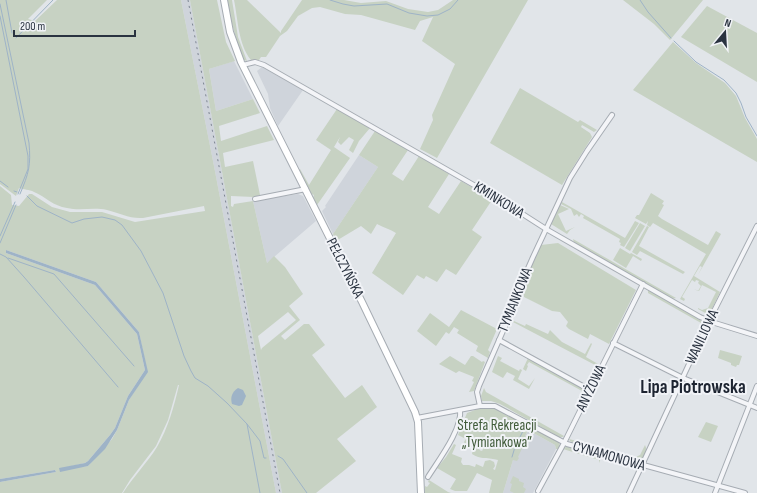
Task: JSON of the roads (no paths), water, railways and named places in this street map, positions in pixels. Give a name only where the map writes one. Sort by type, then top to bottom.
[{"type":"main road","name":"PEŁCZYŃSKA","points":[[224,0],[230,32],[243,66],[306,189],[407,394],[417,418],[421,493]]},
{"type":"street","name":"KMINKOWA","points":[[243,66],[257,62],[272,69],[709,321],[757,336]]},
{"type":"street","name":"TYMIANKOWA","points":[[480,406],[478,389],[517,299],[518,291],[546,228],[571,176],[612,115]]},
{"type":"street","points":[[256,199],[306,189]]},
{"type":"street","name":"WANILIOWA","points":[[629,493],[643,466],[709,321],[757,226]]},
{"type":"street","name":"ANYŻOWA","points":[[538,491],[564,443],[643,284]]},
{"type":"street","points":[[499,340],[590,390]]},
{"type":"street","points":[[613,343],[683,378],[757,408]]},
{"type":"street","points":[[715,493],[757,386]]},
{"type":"street","name":"CYNAMONOWA","points":[[480,406],[490,405],[500,408],[564,443],[745,493]]},
{"type":"street","points":[[417,418],[480,406]]},
{"type":"street","points":[[428,477],[447,447],[458,425],[461,418],[460,410]]},
{"type":"water","points":[[6,250],[96,282],[139,332],[148,372],[129,400],[117,430],[105,449],[88,466],[60,472],[59,468],[85,463],[88,461],[115,428],[128,396],[145,370],[137,334],[95,285],[6,253]]},
{"type":"water","points":[[238,388],[243,390],[246,396],[242,405],[239,406],[232,404],[231,399],[234,391]]},
{"type":"water","points":[[55,470],[56,472],[0,482],[0,479]]},
{"type":"waterway","points":[[6,0],[12,33]]},
{"type":"waterway","points":[[16,38],[53,0]]},
{"type":"waterway","points":[[330,0],[354,6],[387,4],[409,13],[427,16],[438,15],[450,9],[458,0]]},
{"type":"waterway","points":[[640,0],[648,12],[671,38]]},
{"type":"waterway","points":[[0,4],[29,143],[29,169],[20,194]]},
{"type":"waterway","points":[[0,16],[28,156],[28,169],[18,194]]},
{"type":"waterway","points":[[674,41],[696,62],[724,80],[736,93],[746,117],[757,136]]},
{"type":"waterway","points":[[0,181],[8,187]]},
{"type":"waterway","points":[[27,196],[37,206],[72,223],[84,219],[102,217],[115,220],[122,225],[141,251],[163,293],[184,356],[195,378],[208,386],[247,424],[260,493]]},
{"type":"waterway","points":[[0,236],[15,202]]},
{"type":"waterway","points":[[0,243],[16,205]]},
{"type":"waterway","points":[[0,254],[6,257],[24,277],[118,387]]},
{"type":"waterway","points":[[8,258],[54,274],[134,366]]},
{"type":"waterway","points":[[247,424],[260,441],[264,458],[266,458]]},
{"type":"waterway","points":[[512,457],[524,429]]},
{"type":"waterway","points":[[278,456],[283,459],[307,493]]},
{"type":"railway","points":[[188,0],[280,493]]},
{"type":"district","name":"Lipa Piotrowska","points":[[693,387]]},
{"type":"park label","name":"Strefa Rekreacji „Tymiankowa”","points":[[497,434]]}]
